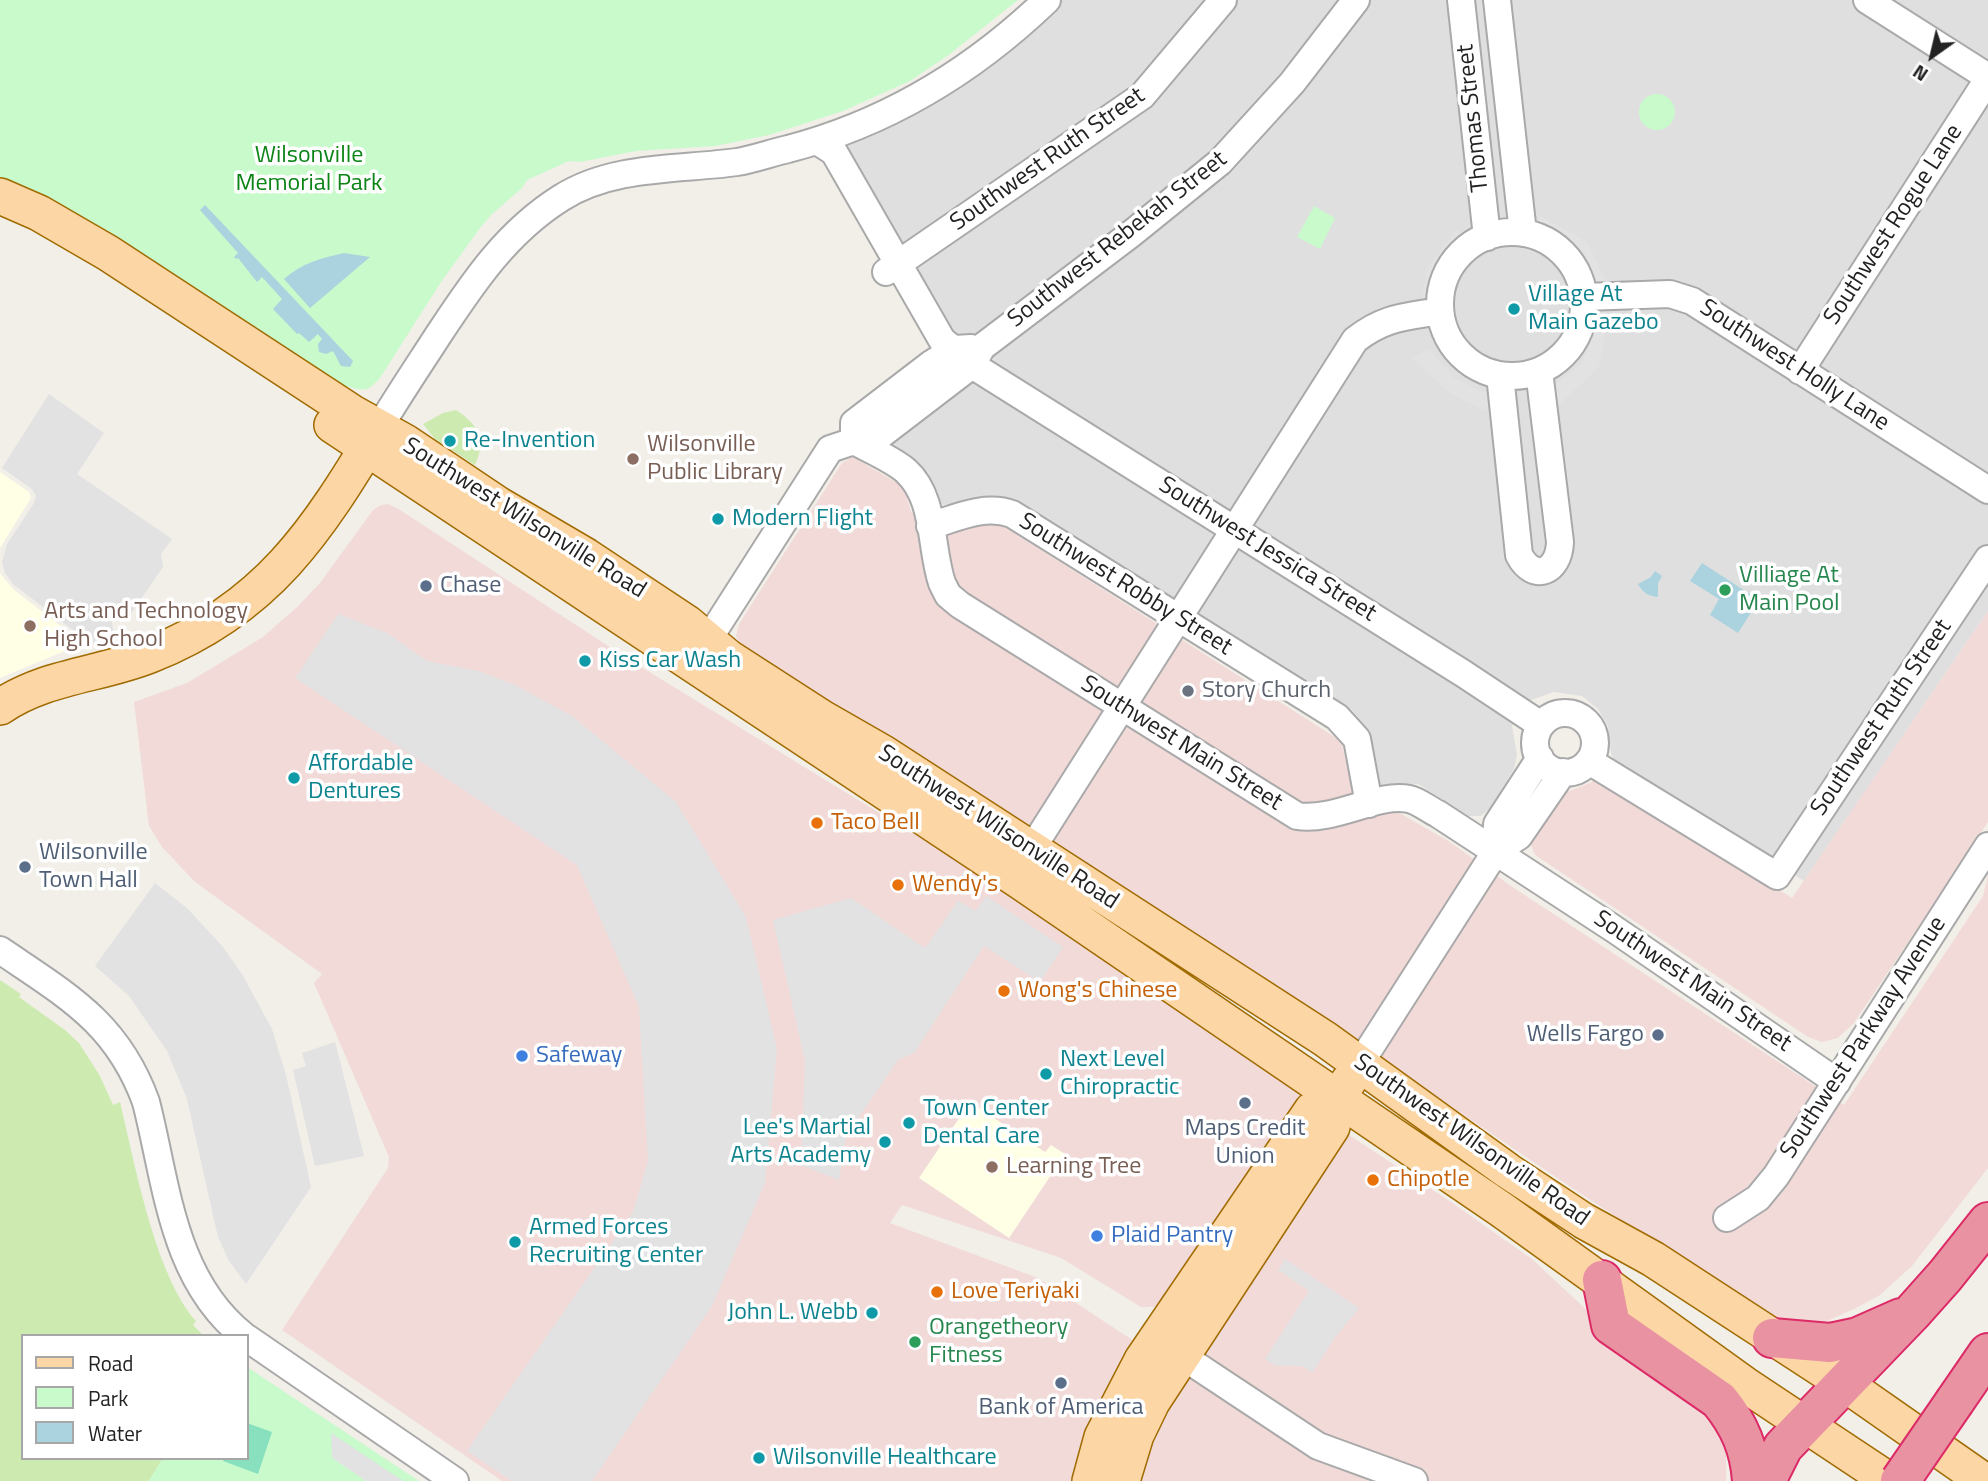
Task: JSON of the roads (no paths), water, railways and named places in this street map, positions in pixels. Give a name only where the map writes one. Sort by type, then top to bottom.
[{"type":"highway","points":[[1766,1481],[1783,1447],[1912,1313],[1988,1222]]},
{"type":"highway","points":[[1602,1280],[1611,1325],[1719,1399],[1732,1416],[1742,1434],[1750,1458],[1752,1481]]},
{"type":"highway","points":[[1772,1338],[1835,1342],[1858,1337],[1912,1313]]},
{"type":"highway","points":[[1900,1481],[1988,1353]]},
{"type":"main road","name":"Southwest Wilsonville Road","points":[[0,196],[74,232],[373,438],[700,652],[1021,882],[1602,1280],[1744,1384],[1890,1481]]},
{"type":"main road","name":"Southwest Wilsonville Road","points":[[0,218],[91,267],[373,438]]},
{"type":"main road","points":[[0,708],[28,691],[150,656],[221,619],[258,592],[307,538],[338,496],[373,438]]},
{"type":"main road","name":"Southwest Wilsonville Road","points":[[700,652],[729,658],[822,718],[883,753],[1325,1039],[1508,1171],[1584,1221],[1653,1259],[1845,1384],[1984,1481]]},
{"type":"main road","points":[[1090,1481],[1109,1420],[1169,1348],[1312,1110],[1338,1098],[1359,1065]]},
{"type":"main road","points":[[1122,1481],[1169,1348]]},
{"type":"street","points":[[373,438],[478,275],[503,245],[542,210],[579,188],[608,178],[740,161],[817,141],[868,122],[933,89],[979,58],[1047,0]]},
{"type":"street","name":"Southwest Ruth Street","points":[[892,268],[1142,96],[1223,0]]},
{"type":"street","name":"Southwest Rebekah Street","points":[[700,652],[830,449],[854,441],[878,438],[967,362],[1220,162],[1295,79],[1356,0]]},
{"type":"street","name":"Thomas Street","points":[[1461,0],[1487,237]]},
{"type":"street","name":"Thomas Street","points":[[1497,0],[1523,233]]},
{"type":"street","points":[[1867,0],[1988,78]]},
{"type":"street","name":"Southwest Rogue Lane","points":[[1800,371],[1988,78]]},
{"type":"street","name":"Southwest Jessica Street","points":[[817,141],[834,152],[892,268],[942,340],[967,362],[1541,725]]},
{"type":"street","points":[[1506,232],[1523,233],[1538,237],[1567,257],[1581,282],[1584,298],[1583,320],[1564,355],[1539,371],[1518,376],[1500,375],[1483,370],[1466,360],[1453,346],[1444,329],[1440,311],[1442,285],[1457,257],[1470,246],[1487,237],[1506,232]]},
{"type":"street","name":"Southwest Holly Lane","points":[[1584,298],[1670,294],[1692,301],[1988,490]]},
{"type":"street","points":[[1031,850],[1355,340],[1384,321],[1440,311]]},
{"type":"street","points":[[1500,375],[1519,555],[1525,566],[1546,570],[1555,565],[1560,542],[1539,371]]},
{"type":"street","name":"Southwest Main Street","points":[[854,441],[905,470],[916,482],[923,495],[938,571],[948,595],[1297,816],[1324,817],[1369,804],[1410,799],[1496,851],[1837,1082]]},
{"type":"street","name":"Southwest Robby Street","points":[[930,526],[975,512],[998,509],[1012,514],[1337,717],[1357,739],[1369,804]]},
{"type":"street","name":"Southwest Ruth Street","points":[[1589,761],[1777,876],[1988,559]]},
{"type":"street","points":[[1561,713],[1573,714],[1583,719],[1591,727],[1595,738],[1589,761],[1581,769],[1570,773],[1548,767],[1539,758],[1536,747],[1536,736],[1541,725],[1550,717],[1561,713]]},
{"type":"street","points":[[1496,851],[1497,824],[1539,758]]},
{"type":"street","points":[[1359,1065],[1496,851],[1519,836],[1563,772]]},
{"type":"street","name":"Southwest Parkway Avenue","points":[[1727,1218],[1758,1198],[1776,1176],[1988,846]]},
{"type":"street","points":[[0,950],[88,1012],[124,1054],[146,1102],[177,1236],[186,1260],[206,1295],[242,1334]]},
{"type":"street","points":[[248,1339],[455,1481]]},
{"type":"street","points":[[1169,1348],[1318,1446],[1415,1481]]},
{"type":"water","points":[[205,205],[353,361],[350,367],[341,366],[333,351],[326,354],[319,352],[318,344],[322,339],[318,334],[309,342],[297,334],[273,309],[282,299],[262,277],[257,282],[238,258],[234,257],[238,253],[200,210]]},
{"type":"water","points":[[344,253],[370,257],[310,308],[284,279],[312,262]]},
{"type":"water","name":"Villiage At Main Pool","points":[[1702,563],[1759,600],[1738,633],[1710,615],[1719,599],[1690,581]]},
{"type":"water","points":[[1655,571],[1662,576],[1658,583],[1658,597],[1646,594],[1638,584],[1651,577]]},
{"type":"place","name":"Village At Main Gazebo","points":[[1514,309]]},
{"type":"place","name":"Re-Invention","points":[[450,441]]},
{"type":"place","name":"Wilsonville Public Library","points":[[633,459]]},
{"type":"place","name":"Modern Flight","points":[[718,519]]},
{"type":"place","name":"Chase","points":[[426,586]]},
{"type":"place","name":"Villiage At Main Pool","points":[[1725,590]]},
{"type":"place","name":"Arts and Technology High School","points":[[30,626]]},
{"type":"place","name":"Kiss Car Wash","points":[[585,661]]},
{"type":"place","name":"Story Church","points":[[1188,691]]},
{"type":"place","name":"Affordable Dentures","points":[[294,778]]},
{"type":"place","name":"Taco Bell","points":[[817,823]]},
{"type":"place","name":"Wilsonville Town Hall","points":[[25,867]]},
{"type":"place","name":"Wendy's","points":[[898,885]]},
{"type":"place","name":"Wong's Chinese","points":[[1004,991]]},
{"type":"place","name":"Wells Fargo","points":[[1658,1035]]},
{"type":"place","name":"Safeway","points":[[522,1056]]},
{"type":"place","name":"Next Level Chiropractic","points":[[1046,1074]]},
{"type":"place","name":"Maps Credit Union","points":[[1245,1103]]},
{"type":"place","name":"Town Center Dental Care","points":[[909,1123]]},
{"type":"place","name":"Lee's Martial Arts Academy","points":[[885,1142]]},
{"type":"place","name":"Learning Tree","points":[[992,1167]]},
{"type":"place","name":"Chipotle","points":[[1373,1180]]},
{"type":"place","name":"Plaid Pantry","points":[[1097,1236]]},
{"type":"place","name":"Armed Forces Recruiting Center","points":[[515,1242]]},
{"type":"place","name":"Love Teriyaki","points":[[937,1292]]},
{"type":"place","name":"John L. Webb","points":[[872,1313]]},
{"type":"place","name":"Orangetheory Fitness","points":[[915,1342]]},
{"type":"place","name":"Bank of America","points":[[1061,1383]]},
{"type":"place","name":"Wilsonville Healthcare","points":[[759,1458]]},
{"type":"park label","name":"Wilsonville Memorial Park","points":[[309,170]]}]
